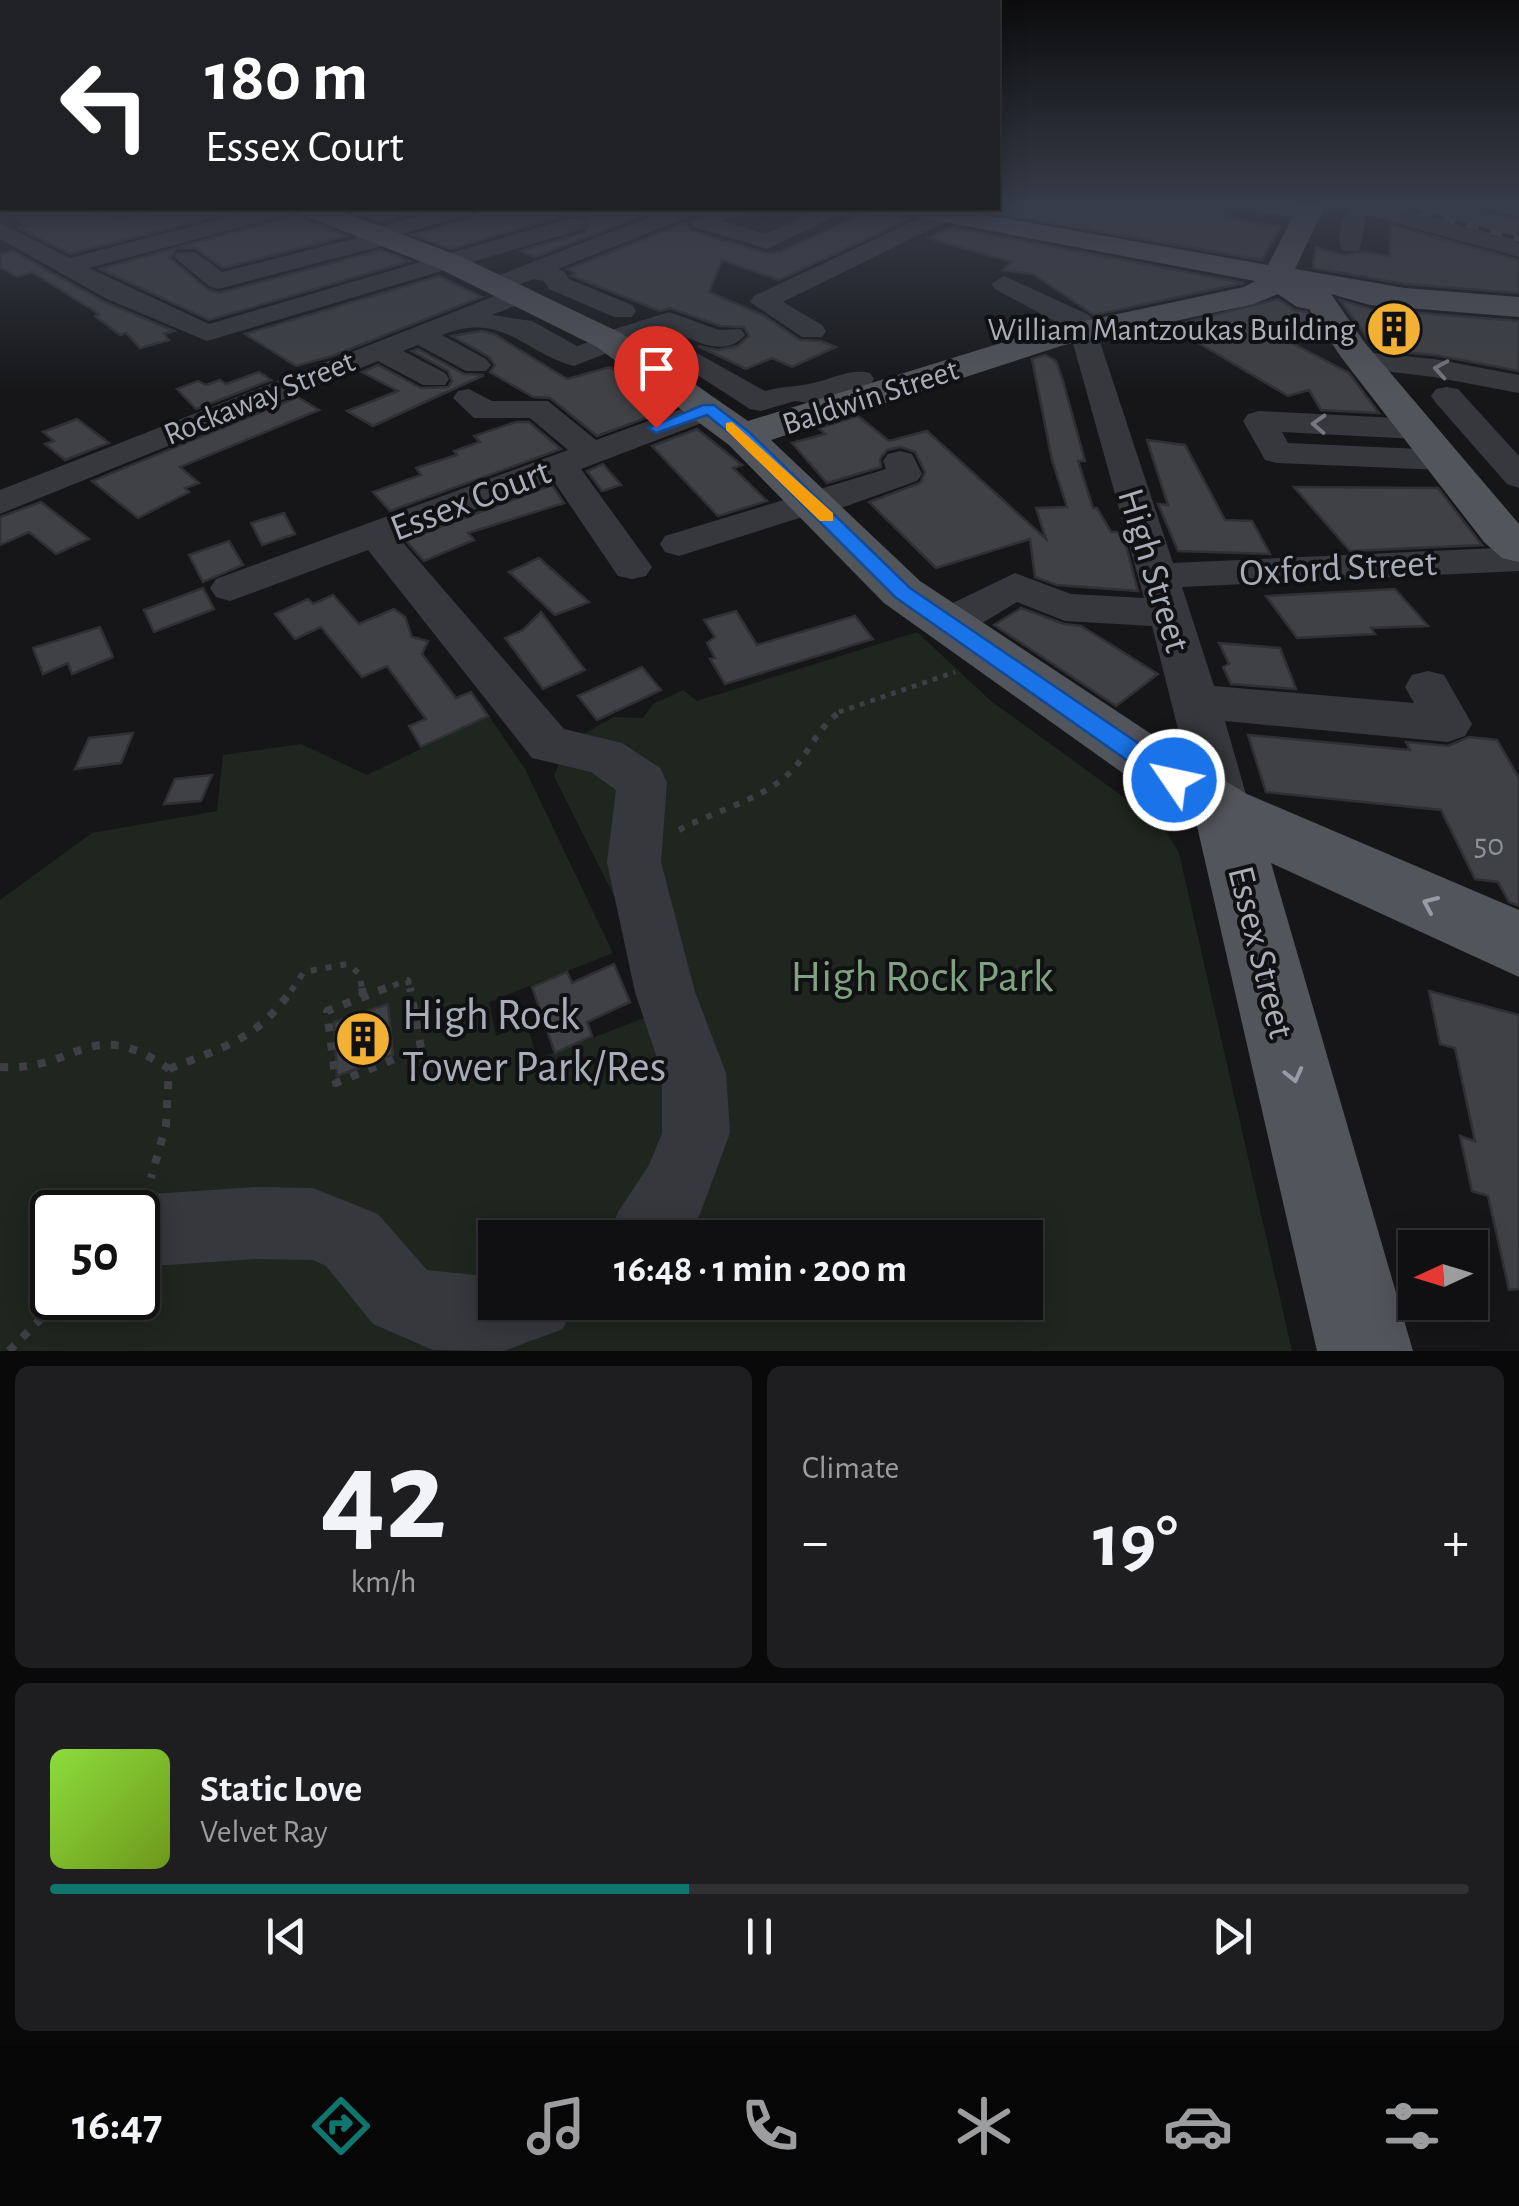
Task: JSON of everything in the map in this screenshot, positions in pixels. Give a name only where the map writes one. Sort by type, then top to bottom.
[{"type":"main road","points":[[453,266],[701,384],[744,436],[902,592],[1225,812],[1519,944]]},
{"type":"main road","points":[[1223,266],[1340,292],[1519,307]]},
{"type":"main road","points":[[1281,266],[1290,288],[1323,310],[1500,532],[1519,548]]},
{"type":"main road","name":"Baldwin Street","points":[[744,436],[858,378],[1254,294],[1284,278]]},
{"type":"main road","name":"Essex Street","points":[[1225,812],[1364,1351]]},
{"type":"street","points":[[70,266],[116,293],[207,334],[499,286],[560,266]]},
{"type":"street","points":[[198,266],[218,281],[273,266]]},
{"type":"street","points":[[499,286],[523,266]]},
{"type":"street","points":[[812,331],[763,302],[839,266]]},
{"type":"street","points":[[1004,284],[1079,321],[1083,329]]},
{"type":"street","name":"Rockaway Street","points":[[0,503],[457,319],[499,286]]},
{"type":"street","points":[[605,338],[669,320],[719,340],[731,336]]},
{"type":"street","name":"High Street","points":[[1083,329],[1196,701],[1225,812]]},
{"type":"street","points":[[419,334],[476,365]]},
{"type":"street","points":[[378,350],[434,379]]},
{"type":"street","points":[[1361,361],[1434,368],[1519,384]]},
{"type":"street","points":[[701,384],[761,402],[793,392],[809,394],[858,378]]},
{"type":"street","name":"Essex Court","points":[[230,588],[576,458],[701,384]]},
{"type":"street","points":[[1519,410],[1447,396],[1519,476]]},
{"type":"street","points":[[469,398],[485,411],[537,408],[576,458],[632,566]]},
{"type":"street","points":[[1442,460],[1277,452],[1259,422],[1465,417]]},
{"type":"street","points":[[679,544],[905,474],[900,461]]},
{"type":"street","points":[[375,534],[548,745],[604,756],[642,782],[634,862],[666,992],[694,1073],[696,1118],[696,1133],[675,1189],[655,1220]]},
{"type":"street","name":"Oxford Street","points":[[945,624],[1015,586],[1066,606],[1519,559]]},
{"type":"street","points":[[1196,701],[1448,724],[1428,687]]},
{"type":"street","points":[[160,1213],[256,1223],[313,1224],[352,1240],[400,1297],[433,1312],[478,1316]]},
{"type":"path","points":[[635,847],[662,841],[705,814],[770,788],[793,771],[827,719],[847,707],[925,684],[967,666]]},
{"type":"path","points":[[170,1069],[196,1054],[230,1047],[254,1034],[275,1014],[304,972],[347,964],[360,974],[363,997]]},
{"type":"path","points":[[408,980],[421,1048],[336,1083],[327,1011],[363,997],[408,980]]},
{"type":"path","points":[[0,1066],[25,1070],[113,1043],[141,1050],[170,1069]]},
{"type":"path","points":[[149,1190],[164,1148],[170,1069]]},
{"type":"path","points":[[9,1351],[39,1320]]},
{"type":"green space","name":"High Rock Park","points":[[917,632],[991,701],[1166,831],[1179,853],[1292,1351],[0,1351],[0,900],[92,833],[217,811],[223,755],[301,744],[367,775],[489,716],[525,769],[613,953],[489,1002],[496,1036],[527,1024],[537,1059],[660,1012],[626,920],[554,776],[566,744],[614,717],[643,718],[653,704],[683,690],[697,701]]},
{"type":"building","points":[[40,266],[105,302],[174,331],[164,334],[169,340],[140,348],[126,333],[120,335],[95,316],[99,314],[32,272],[17,277],[0,267]]},
{"type":"building","points":[[180,266],[207,289],[219,293],[321,266],[393,266],[209,320],[100,269]]},
{"type":"building","points":[[720,266],[709,292],[763,315],[800,340],[821,341],[836,347],[792,367],[772,358],[746,369],[698,346],[718,350],[738,346],[749,336],[744,327],[720,326],[670,308],[660,311],[572,276],[575,273],[567,269]]},
{"type":"building","points":[[739,266],[809,266],[779,280]]},
{"type":"building","points":[[1007,266],[1155,266],[1244,283],[1094,315],[1033,274],[1003,270]]},
{"type":"building","points":[[1519,266],[1519,293],[1405,284],[1313,268]]},
{"type":"building","points":[[439,276],[482,297],[332,356],[296,366],[245,334]]},
{"type":"building","points":[[1278,299],[1295,310],[1307,312],[1316,326],[1287,333],[1265,329],[1349,373],[1379,413],[1321,410],[1309,390],[1288,396],[1170,326]]},
{"type":"building","points":[[1340,300],[1370,309],[1519,321],[1519,371],[1435,355],[1376,350]]},
{"type":"building","points":[[481,331],[494,334],[567,379],[610,367],[671,409],[597,436],[550,398],[533,397],[490,372],[495,365],[489,357],[452,336]]},
{"type":"building","points":[[418,349],[464,374],[484,375],[373,426],[347,411],[398,391],[362,372],[378,365],[421,388],[448,387],[452,381],[448,371],[412,351]]},
{"type":"building","points":[[1045,355],[1056,361],[1063,381],[1085,461],[1078,461],[1093,508],[1097,508],[1111,532],[1117,532],[1125,542],[1138,591],[1057,585],[1035,577],[1030,539],[936,568],[869,502],[920,483],[925,472],[915,452],[901,447],[887,450],[880,459],[881,467],[827,483],[792,443],[825,434],[819,428],[858,416],[889,441],[927,431],[1046,539],[1036,508],[1067,507],[1052,460],[1032,359]]},
{"type":"building","points":[[259,372],[271,380],[196,409],[177,389],[198,381],[206,385],[220,380],[226,384]]},
{"type":"building","points":[[298,397],[319,410],[180,467],[199,483],[138,518],[92,481]]},
{"type":"building","points":[[77,419],[109,443],[65,460],[45,444],[54,441],[43,432]]},
{"type":"building","points":[[516,422],[529,422],[561,449],[390,511],[373,492],[421,475],[416,468],[457,455],[454,451],[480,442],[474,436]]},
{"type":"building","points":[[697,429],[742,465],[733,468],[767,501],[718,516],[652,446]]},
{"type":"building","points":[[1147,440],[1185,445],[1225,520],[1252,521],[1270,554],[1178,551],[1158,504],[1168,505]]},
{"type":"building","points":[[603,464],[621,485],[602,491],[587,471]]},
{"type":"building","points":[[552,485],[564,503],[468,533],[474,540],[424,561],[405,540]]},
{"type":"building","points":[[1294,487],[1438,488],[1482,545],[1350,551]]},
{"type":"building","points":[[41,502],[89,539],[56,554],[29,532],[0,545],[0,517]]},
{"type":"building","points":[[284,513],[295,534],[262,545],[251,523]]},
{"type":"building","points":[[229,541],[243,565],[203,582],[189,555]]},
{"type":"building","points":[[539,558],[589,602],[555,615],[509,572]]},
{"type":"building","points":[[203,588],[214,609],[154,632],[144,610]]},
{"type":"building","points":[[1395,589],[1428,626],[1371,628],[1375,634],[1297,638],[1266,596]]},
{"type":"building","points":[[333,595],[359,624],[394,609],[405,617],[412,637],[428,641],[422,654],[456,698],[471,692],[488,716],[421,747],[409,726],[426,719],[387,666],[362,677],[321,627],[295,639],[275,614],[308,599],[313,604]]},
{"type":"building","points":[[1021,608],[1081,626],[1158,674],[1116,706],[994,625]]},
{"type":"building","points":[[736,611],[757,645],[855,616],[873,639],[725,684],[710,659],[715,658],[707,643],[715,637],[704,620]]},
{"type":"building","points":[[541,612],[585,670],[543,689],[505,638],[523,630]]},
{"type":"building","points":[[100,627],[113,657],[72,674],[68,663],[43,674],[33,648]]},
{"type":"building","points":[[1219,643],[1280,648],[1296,689],[1231,684],[1223,667],[1229,664]]},
{"type":"building","points":[[642,667],[661,690],[597,720],[578,696]]},
{"type":"building","points":[[133,733],[121,763],[75,769],[89,738]]},
{"type":"building","points":[[1248,735],[1410,750],[1406,742],[1448,746],[1469,737],[1497,740],[1519,778],[1519,906],[1509,902],[1498,882],[1475,879],[1441,810],[1266,792]]},
{"type":"building","points":[[212,775],[201,801],[164,804],[175,779]]},
{"type":"building","points":[[614,964],[630,1002],[587,1022],[592,1036],[555,1053],[532,987],[567,972],[572,983]]},
{"type":"building","points":[[1429,991],[1519,1015],[1519,1289],[1509,1290],[1488,1196],[1472,1191],[1460,1136],[1475,1141],[1455,1048],[1440,1044]]},
{"type":"building","name":"High Rock Tower Park/Res","points":[[388,1004],[393,1055],[337,1076],[334,1022]]},
{"type":"slow traffic","points":[[732,427],[826,517]]},
{"type":"place","name":"William Mantzoukas Building","points":[[1394,329]]},
{"type":"place","name":"High Rock Tower Park/Res","points":[[363,1039]]},
{"type":"route","points":[[656,428],[709,409],[744,436],[902,592],[1174,780]]}]
